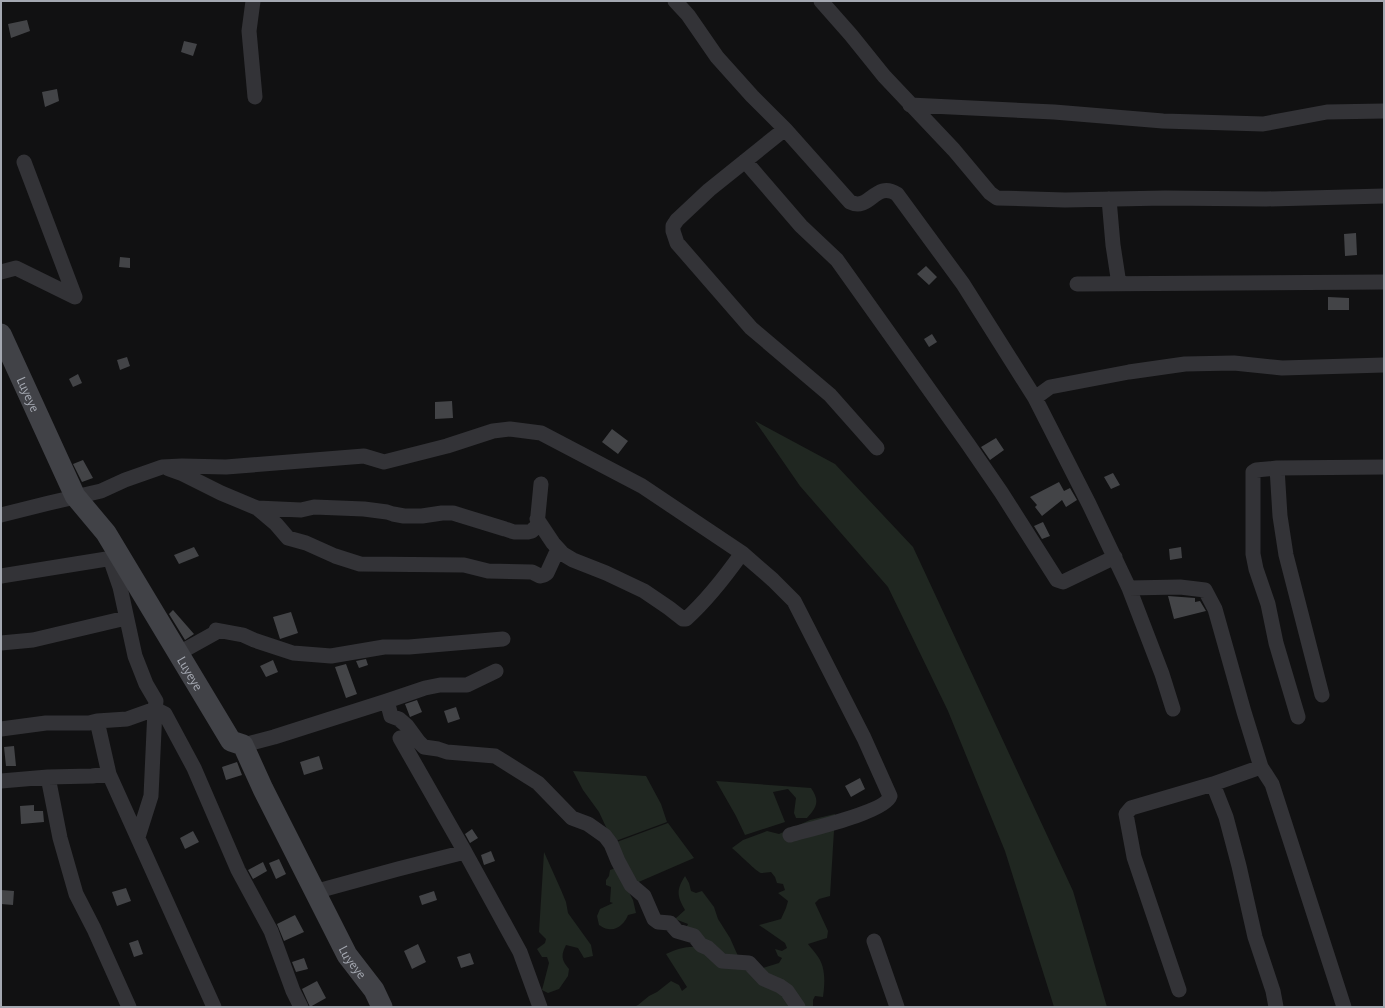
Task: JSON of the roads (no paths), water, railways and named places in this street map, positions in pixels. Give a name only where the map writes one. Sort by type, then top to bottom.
[{"type":"street","points":[[253,1],[249,26],[255,97]]},
{"type":"street","points":[[675,1],[688,15],[717,56],[752,96],[785,128],[850,202],[856,205],[862,204],[884,190],[890,190],[897,194],[963,284],[1035,398],[1115,557],[1129,588],[1162,674],[1173,709]]},
{"type":"street","points":[[821,1],[884,76],[954,150],[990,193],[997,198],[1065,200],[1266,199],[1384,196]]},
{"type":"street","points":[[910,105],[1054,112],[1150,120],[1263,124],[1327,112],[1384,111]]},
{"type":"street","points":[[785,128],[709,190],[677,220],[673,226],[674,238],[751,328],[830,395],[877,448]]},
{"type":"street","points":[[745,161],[801,226],[837,260],[968,444],[1001,492],[1057,580],[1063,582],[1115,557]]},
{"type":"street","points":[[1,272],[16,268],[75,297],[24,162]]},
{"type":"street","points":[[1109,199],[1113,245],[1119,284]]},
{"type":"street","points":[[1077,284],[1384,282]]},
{"type":"street","name":"Luyeye","points":[[1,334],[75,496],[106,533],[116,558],[179,653],[204,698],[231,741],[243,745],[314,892],[347,955],[374,990],[382,1007]]},
{"type":"street","points":[[1035,398],[1050,387],[1129,372],[1185,364],[1234,363],[1282,368],[1384,365]]},
{"type":"street","points":[[1,515],[75,496],[101,491],[125,480],[162,467],[226,467],[364,456],[384,462],[447,446],[493,432],[510,429],[538,432],[642,486],[742,553],[794,601],[864,738],[890,796],[886,802],[849,819],[790,835]]},
{"type":"street","points":[[162,467],[183,474],[221,493],[257,508],[276,524],[288,538],[306,543],[334,556],[360,564],[464,565],[494,571],[532,572],[540,576],[547,573],[558,549]]},
{"type":"street","points":[[1298,717],[1276,643],[1268,604],[1256,569],[1253,554],[1253,472],[1256,470],[1277,468],[1384,467]]},
{"type":"street","points":[[1277,468],[1280,516],[1286,555],[1322,695]]},
{"type":"street","points":[[257,508],[301,510],[314,507],[364,509],[404,516],[453,513],[514,532],[528,532],[532,531],[536,527],[541,484]]},
{"type":"street","points":[[537,520],[553,543],[563,554],[573,560],[606,573],[644,591],[683,619],[686,619],[698,608],[729,572],[742,553]]},
{"type":"street","points":[[1,576],[116,558],[126,618],[135,656],[146,684],[156,701],[151,796],[138,837]]},
{"type":"street","points":[[1129,588],[1180,587],[1205,590],[1215,609],[1261,767],[1272,784],[1344,1007]]},
{"type":"street","points":[[1,643],[33,640],[126,618]]},
{"type":"street","points":[[179,653],[215,634],[216,630],[243,635],[293,653],[331,656],[384,647],[409,647],[503,639]]},
{"type":"street","points":[[243,745],[274,737],[425,688],[440,685],[467,685],[496,671]]},
{"type":"street","points":[[387,701],[391,716],[399,719],[407,726],[424,747],[447,752],[495,756],[538,783],[572,818],[588,824],[605,836],[611,844],[618,862],[631,885],[644,896],[654,920],[658,922],[670,923],[677,931],[689,936],[694,936],[701,945],[708,948],[722,961],[749,963],[764,979],[787,991],[798,1007]]},
{"type":"street","points":[[1,729],[35,723],[89,723],[127,719],[155,709],[165,714],[194,768],[238,870],[271,931],[292,991],[301,1007]]},
{"type":"street","points":[[97,721],[110,774],[214,1007]]},
{"type":"street","points":[[400,738],[520,952],[540,1007]]},
{"type":"street","points":[[1179,990],[1134,857],[1126,814],[1131,808],[1213,784],[1261,767]]},
{"type":"street","points":[[1,781],[110,774]]},
{"type":"street","points":[[48,777],[60,838],[76,894],[94,929],[129,1007]]},
{"type":"street","points":[[1213,784],[1226,817],[1255,937],[1273,991],[1276,1007]]},
{"type":"street","points":[[314,892],[465,852]]},
{"type":"street","points":[[874,941],[897,1007]]}]
